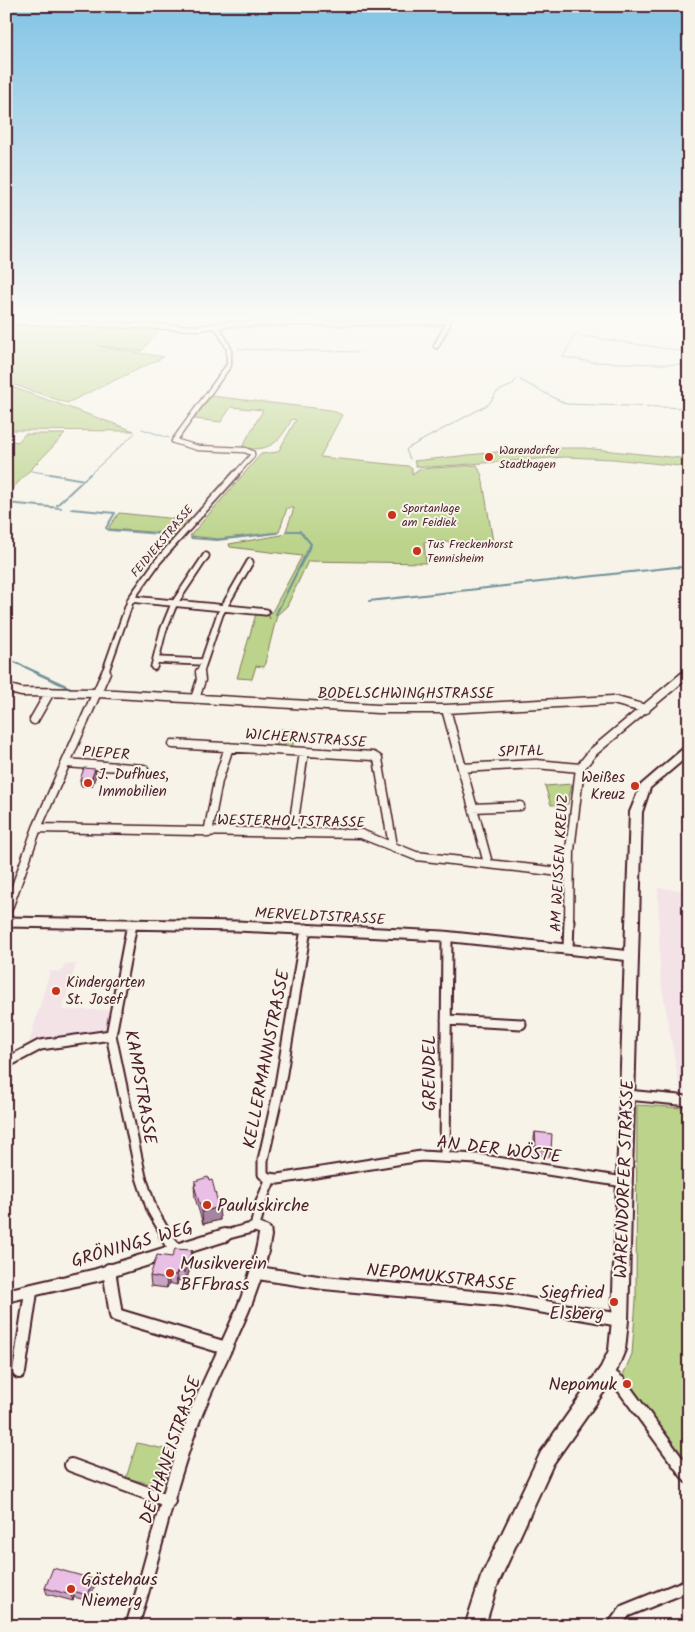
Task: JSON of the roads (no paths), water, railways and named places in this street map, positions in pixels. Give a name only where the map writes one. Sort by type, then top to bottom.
[{"type":"main road","name":"WARENDORFER STRASSE","points":[[475,1626],[488,1584],[547,1458],[607,1373],[617,1350],[620,1320],[635,823],[639,799],[645,787],[655,776],[689,748]]},
{"type":"street","name":"FEIDIEKSTRASSE","points":[[6,914],[37,828],[97,694],[131,599],[158,561],[252,456],[252,453],[245,450],[198,448],[174,441],[208,394]]},
{"type":"street","points":[[154,667],[163,631],[174,604],[206,556]]},
{"type":"street","points":[[195,699],[201,680],[199,676],[202,662],[224,608],[250,562]]},
{"type":"street","points":[[131,599],[266,612]]},
{"type":"street","points":[[156,660],[202,662]]},
{"type":"street","points":[[580,768],[594,752],[684,676]]},
{"type":"street","name":"BODELSCHWINGHSTRASSE","points":[[6,688],[21,692],[378,708],[446,709],[614,700],[629,702],[646,709]]},
{"type":"street","points":[[34,720],[50,692]]},
{"type":"street","points":[[446,709],[488,864]]},
{"type":"street","name":"WICHERNSTRASSE","points":[[173,744],[373,756],[378,759],[392,840],[390,845]]},
{"type":"street","points":[[208,833],[218,781],[228,747]]},
{"type":"street","points":[[292,834],[304,752]]},
{"type":"street","name":"PIEPER","points":[[66,763],[144,769]]},
{"type":"street","name":"SPITAL","points":[[462,768],[564,764],[580,768]]},
{"type":"street","name":"AM WEISSEN KREUZ","points":[[568,949],[574,804],[580,768]]},
{"type":"street","points":[[473,808],[520,806]]},
{"type":"street","name":"WESTERHOLTSTRASSE","points":[[37,828],[208,833],[361,834],[374,837],[404,853],[416,856],[570,873]]},
{"type":"street","name":"MERVELDTSTRASSE","points":[[6,922],[306,929],[447,937],[631,956]]},
{"type":"street","name":"KAMPSTRASSE","points":[[132,924],[111,1035],[141,1177],[152,1210],[175,1250]]},
{"type":"street","name":"KELLERMANNSTRASSE","points":[[270,1178],[263,1174],[263,1160],[280,1085],[306,929]]},
{"type":"street","name":"GRENDEL","points":[[445,1157],[447,937]]},
{"type":"street","name":"GRENDEL","points":[[446,1020],[521,1024]]},
{"type":"street","points":[[6,1063],[40,1045],[111,1035]]},
{"type":"street","points":[[627,1095],[689,1101]]},
{"type":"street","name":"AN DER WÖSTE","points":[[270,1178],[395,1159],[445,1157],[624,1182]]},
{"type":"street","name":"DECHANEISTRASSE","points":[[132,1626],[197,1412],[258,1273],[261,1229],[260,1202],[270,1178]]},
{"type":"street","name":"GRÖNINGS WEG","points":[[6,1296],[31,1292],[175,1250],[261,1229]]},
{"type":"street","points":[[109,1270],[116,1315],[226,1348]]},
{"type":"street","name":"NEPOMUKSTRASSE","points":[[258,1273],[324,1283],[505,1300],[620,1320]]},
{"type":"street","points":[[19,1372],[31,1292]]},
{"type":"street","points":[[607,1373],[620,1382],[689,1477]]},
{"type":"street","points":[[71,1465],[169,1501]]},
{"type":"street","points":[[614,1626],[625,1611],[689,1585]]},
{"type":"waterway","points":[[410,459],[406,450],[408,448],[489,404],[496,394]]},
{"type":"waterway","points":[[547,394],[566,404],[689,408]]},
{"type":"waterway","points":[[142,429],[169,438]]},
{"type":"waterway","points":[[89,475],[135,433]]},
{"type":"waterway","points":[[31,471],[57,475]]},
{"type":"waterway","points":[[50,474],[84,480]]},
{"type":"waterway","points":[[84,480],[90,474]]},
{"type":"waterway","points":[[57,505],[84,480]]},
{"type":"waterway","points":[[6,503],[61,508]]},
{"type":"waterway","points":[[71,509],[115,513],[106,528],[109,530],[174,535]]},
{"type":"waterway","points":[[276,614],[311,544],[300,531],[287,531]]},
{"type":"waterway","points":[[191,538],[217,540],[277,533]]},
{"type":"waterway","points":[[369,601],[676,567],[689,568]]},
{"type":"waterway","points":[[6,658],[38,673]]},
{"type":"waterway","points":[[35,672],[70,688]]},
{"type":"place","name":"Warendorfer Stadthagen","points":[[489,457]]},
{"type":"place","name":"Sportanlage am Feidiek","points":[[392,515]]},
{"type":"place","name":"Tus Freckenhorst Tennisheim","points":[[417,551]]},
{"type":"place","name":"J. Dufhues, Immobilien","points":[[88,783]]},
{"type":"place","name":"Weißes Kreuz","points":[[635,786]]},
{"type":"place","name":"Kindergarten St. Josef","points":[[56,991]]},
{"type":"place","name":"Pauluskirche","points":[[207,1205]]},
{"type":"place","name":"Musikverein BFFbrass","points":[[170,1273]]},
{"type":"place","name":"Siegfried Elsberg","points":[[614,1302]]},
{"type":"place","name":"Nepomuk","points":[[627,1384]]},
{"type":"place","name":"Gästehaus Niemerg","points":[[71,1589]]}]
